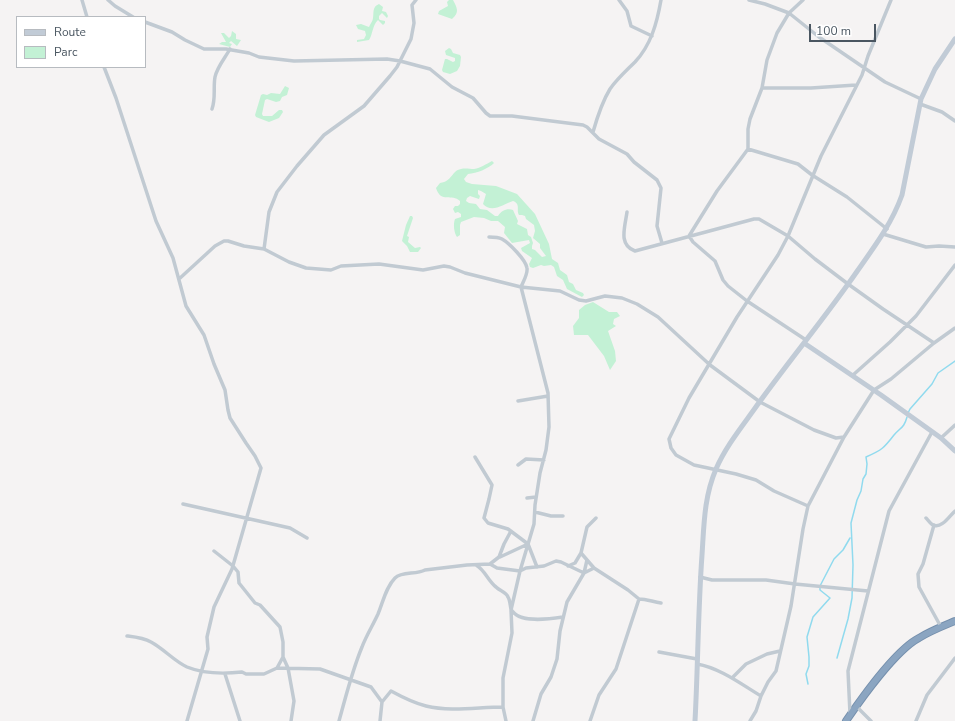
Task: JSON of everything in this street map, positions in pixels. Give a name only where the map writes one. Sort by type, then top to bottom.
[{"type":"highway","points":[[846,721],[856,706],[904,649],[918,638],[955,621]]},
{"type":"street","points":[[82,0],[87,16]]},
{"type":"street","points":[[108,0],[132,16]]},
{"type":"street","points":[[264,249],[269,212],[277,192],[297,166],[324,136],[364,106],[390,76],[400,61],[413,33],[414,23],[412,9],[413,3],[416,0]]},
{"type":"street","points":[[619,0],[627,11],[631,26],[652,36]]},
{"type":"street","points":[[593,132],[598,114],[610,90],[618,78],[636,60],[652,36],[658,19],[661,0]]},
{"type":"street","points":[[749,0],[765,4],[788,14],[885,82],[942,112],[955,121]]},
{"type":"street","points":[[689,236],[717,191],[748,149],[749,124],[762,88],[767,60],[777,33],[788,14],[803,0]]},
{"type":"street","points":[[808,506],[774,491],[756,480],[716,469],[694,465],[676,455],[671,448],[669,439],[689,398],[788,236],[812,175],[865,68],[891,0]]},
{"type":"street","points":[[146,22],[172,32],[202,48],[230,49],[259,57],[294,61],[387,59],[400,61],[434,72],[452,87],[473,98],[490,116],[512,116],[583,125],[593,132],[599,139],[627,154],[634,162],[657,180],[661,188],[657,226],[662,243]]},
{"type":"street","points":[[695,721],[700,577],[704,516],[707,494],[716,469],[725,451],[887,229],[897,210],[902,195],[921,101],[935,68],[955,39]]},
{"type":"street","points":[[212,109],[215,76],[230,49]]},
{"type":"street","points":[[104,68],[116,98],[156,221],[173,258],[186,306],[204,335],[224,387],[230,418],[255,456],[260,468],[233,566],[214,607],[207,637],[208,648],[188,721]]},
{"type":"street","points":[[762,88],[811,88],[856,85]]},
{"type":"street","points":[[748,149],[798,164],[812,175],[847,197],[887,229]]},
{"type":"street","points":[[627,212],[624,230],[624,243],[629,249],[635,251],[754,219],[759,219],[788,236],[848,284],[934,343]]},
{"type":"street","points":[[883,234],[926,247],[955,247]]},
{"type":"street","points":[[689,236],[692,242],[715,261],[723,280],[728,286],[941,438],[955,451]]},
{"type":"street","points":[[489,237],[503,240],[516,251],[527,267],[521,287],[548,396],[549,427],[536,497],[534,524],[520,571],[511,610]]},
{"type":"street","points":[[179,280],[215,246],[224,241],[233,241],[244,246],[264,249],[277,257],[299,266],[327,270],[333,270],[341,266],[380,264],[423,270],[444,266],[465,273],[521,287],[560,291],[578,300],[586,301],[605,296],[622,298],[637,304],[658,317],[710,365],[760,402],[814,430],[836,438],[844,437]]},
{"type":"street","points":[[264,244],[270,252]]},
{"type":"street","points":[[853,375],[907,325],[955,265]]},
{"type":"street","points":[[750,721],[756,711],[768,682],[776,671],[790,611],[808,506],[844,437],[874,390],[891,379],[934,343],[955,328]]},
{"type":"street","points":[[518,401],[548,396]]},
{"type":"street","points":[[941,438],[955,425]]},
{"type":"street","points":[[850,715],[848,671],[889,511],[930,431]]},
{"type":"street","points":[[475,457],[492,485],[484,518],[488,523],[511,531],[528,544],[537,567]]},
{"type":"street","points":[[518,465],[526,459],[544,460]]},
{"type":"street","points":[[527,498],[536,497]]},
{"type":"street","points":[[183,504],[290,528],[307,538]]},
{"type":"street","points":[[934,525],[943,523],[955,510]]},
{"type":"street","points":[[534,512],[551,516],[563,516]]},
{"type":"street","points":[[568,566],[575,563],[581,553],[587,527],[596,518]]},
{"type":"street","points":[[926,518],[934,525]]},
{"type":"street","points":[[934,525],[923,564],[918,574],[919,587],[941,627]]},
{"type":"street","points":[[499,557],[511,531]]},
{"type":"street","points":[[339,721],[362,647],[386,594],[396,578],[400,575],[420,573],[425,570],[490,564],[499,557],[528,544]]},
{"type":"street","points":[[214,551],[233,566],[238,572],[239,582],[255,603],[260,605],[280,627],[283,642],[283,657],[288,668],[294,701],[291,721]]},
{"type":"street","points":[[581,553],[594,568],[640,599],[646,599],[660,604]]},
{"type":"street","points":[[533,721],[541,694],[551,677],[557,659],[563,617],[567,602],[584,573],[587,560]]},
{"type":"street","points":[[490,564],[496,568],[520,571],[526,568],[544,566],[556,561],[584,573]]},
{"type":"street","points":[[476,565],[481,568],[492,584],[506,593],[509,597],[512,633],[502,678],[506,721]]},
{"type":"street","points":[[584,573],[594,568]]},
{"type":"street","points":[[700,577],[712,580],[766,580],[868,591]]},
{"type":"street","points":[[590,721],[599,695],[616,669],[640,599]]},
{"type":"street","points":[[511,610],[519,617],[545,620],[563,617]]},
{"type":"street","points":[[127,636],[138,637],[152,642],[187,667],[202,670],[225,674],[242,672],[246,674],[264,674],[277,668],[320,670],[372,686],[382,702]]},
{"type":"street","points":[[659,652],[705,665],[732,678],[761,696]]},
{"type":"street","points":[[732,678],[746,664],[768,654],[780,652]]},
{"type":"street","points":[[277,668],[283,657]]},
{"type":"street","points":[[916,721],[927,695],[955,658]]},
{"type":"street","points":[[225,674],[240,721]]},
{"type":"street","points":[[380,721],[382,702],[391,691],[413,702],[442,709],[504,706]]},
{"type":"street","points":[[856,706],[871,721]]},
{"type":"green space","points":[[449,0],[453,0],[457,10],[452,19],[438,14],[439,11],[448,6],[447,2]]},
{"type":"green space","points":[[379,4],[383,7],[382,11],[386,12],[388,16],[387,18],[382,13],[379,16],[379,19],[385,21],[385,23],[383,25],[378,20],[369,40],[357,42],[357,40],[364,39],[366,35],[365,31],[358,29],[356,25],[361,24],[369,27],[373,19],[374,8]]},
{"type":"green space","points":[[232,31],[236,34],[236,39],[241,40],[237,46],[231,41],[229,43],[232,44],[230,47],[219,44],[226,42],[221,33],[224,33],[229,38]]},
{"type":"green space","points":[[449,48],[453,53],[460,55],[461,57],[460,66],[457,71],[450,74],[443,72],[442,70],[445,59],[453,62],[455,61],[455,58],[446,55],[445,51]]},
{"type":"green space","points":[[285,86],[289,88],[287,95],[282,97],[280,101],[276,102],[267,99],[265,100],[262,114],[263,116],[272,116],[279,110],[282,110],[283,112],[279,118],[269,122],[256,117],[255,115],[261,95],[271,93],[280,94]]},
{"type":"green space","points":[[492,161],[494,163],[489,167],[475,173],[468,174],[464,179],[466,182],[472,184],[496,186],[517,194],[535,214],[549,244],[552,259],[558,263],[560,270],[567,275],[569,282],[573,284],[576,290],[583,293],[584,295],[582,297],[567,289],[563,280],[557,276],[554,267],[551,265],[541,265],[533,268],[530,267],[529,264],[532,258],[522,251],[521,248],[530,243],[529,240],[512,243],[504,233],[505,227],[498,221],[474,217],[461,222],[460,235],[457,237],[454,221],[455,219],[461,217],[461,214],[458,212],[455,213],[453,209],[455,206],[460,204],[460,201],[454,198],[441,196],[436,188],[440,183],[450,178],[458,170],[474,169]],"holes":[[[478,190],[486,194],[483,204],[486,207],[494,208],[513,201],[515,202],[518,205],[519,215],[525,216],[526,219],[534,225],[535,231],[533,238],[540,244],[540,248],[546,256],[542,257],[532,249],[533,243],[531,237],[528,235],[527,229],[517,224],[518,221],[513,210],[504,210],[498,216],[495,216],[487,210],[480,209],[476,204],[466,201],[470,196],[479,199],[480,196],[478,194]]]},
{"type":"green space","points":[[410,216],[413,218],[407,236],[409,237],[408,242],[415,248],[421,248],[418,252],[410,252],[402,241]]},
{"type":"green space","points":[[593,302],[609,312],[617,312],[620,316],[614,319],[613,324],[616,326],[608,331],[615,351],[616,361],[610,370],[604,356],[588,335],[574,335],[573,326],[579,318],[579,310],[585,305]]},
{"type":"waterway","points":[[908,413],[932,384],[938,373],[955,361]]},
{"type":"waterway","points":[[837,658],[848,619],[852,598],[853,565],[851,523],[861,491],[863,479],[866,474],[866,457],[885,446],[903,425],[907,417]]},
{"type":"waterway","points":[[808,684],[806,674],[809,666],[807,637],[813,617],[830,598],[820,590],[820,586],[834,559],[843,550],[850,538]]}]
